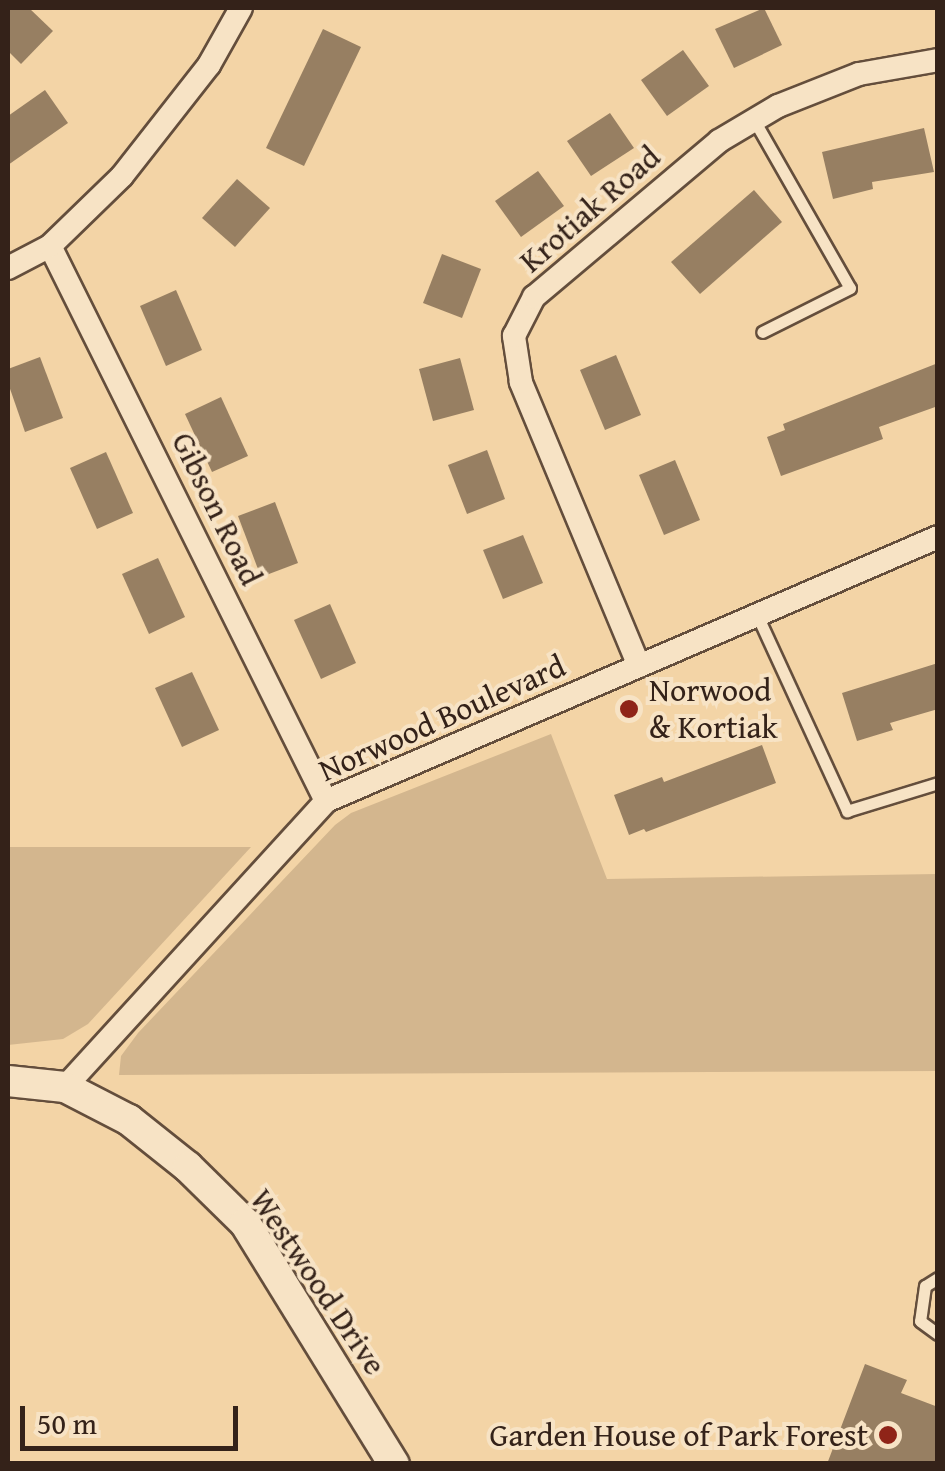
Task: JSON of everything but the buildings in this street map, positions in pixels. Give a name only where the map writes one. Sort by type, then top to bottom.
[{"type":"street","points":[[8,268],[50,246],[122,176],[209,65],[241,8]]},
{"type":"street","name":"Krotiak Road","points":[[640,666],[521,382],[514,336],[534,297],[719,141],[754,120],[860,74],[938,60]]},
{"type":"street","name":"Gibson Road","points":[[50,246],[326,801]]},
{"type":"street","name":"Norwood Boulevard","points":[[65,1086],[326,801],[938,537]]},
{"type":"street","name":"Westwood Drive","points":[[8,1081],[65,1086],[130,1120],[188,1167],[244,1223],[394,1464]]},
{"type":"lane","points":[[754,120],[850,288],[762,332]]},
{"type":"lane","points":[[757,615],[847,811],[938,783]]},
{"type":"lane","points":[[938,1278],[925,1286],[920,1321],[938,1334]]},
{"type":"shaded area","points":[[551,734],[607,879],[937,874],[937,1071],[119,1075],[121,1056],[138,1033],[335,825],[351,813]]},
{"type":"shaded area","points":[[8,847],[251,847],[88,1024],[63,1039],[8,1045]]},
{"type":"place","name":"Norwood & Kortiak","points":[[629,709]]},
{"type":"place","name":"Garden House of Park Forest","points":[[888,1435]]}]
